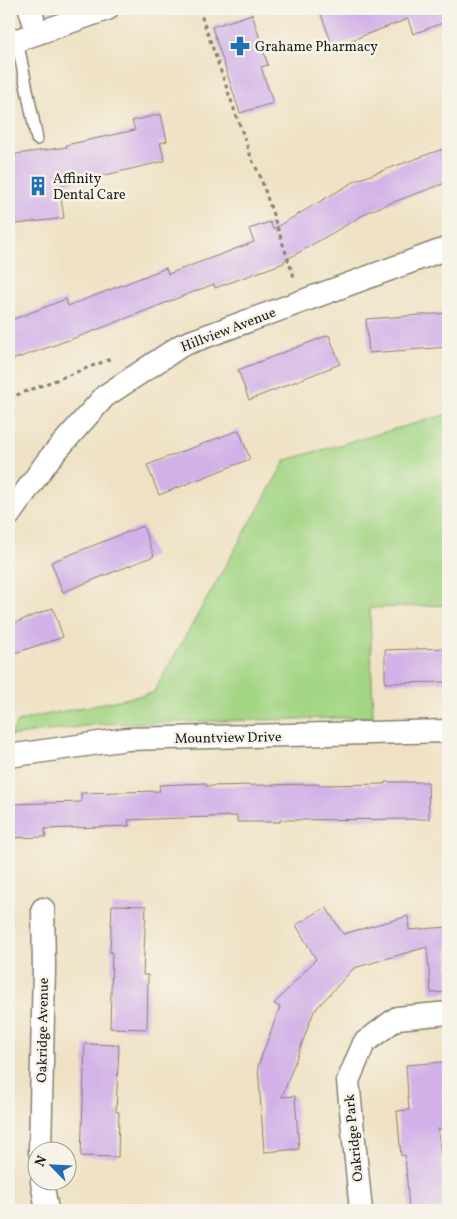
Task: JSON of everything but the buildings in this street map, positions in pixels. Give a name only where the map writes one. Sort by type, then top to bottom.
[{"type":"street","points":[[21,39],[30,9]]},
{"type":"street","points":[[21,39],[107,9]]},
{"type":"street","name":"Hillview Avenue","points":[[9,515],[48,459],[105,396],[182,345],[448,248]]},
{"type":"street","name":"Mountview Drive","points":[[9,756],[127,739],[448,732]]},
{"type":"street","name":"Oakridge Avenue","points":[[40,1142],[44,967],[43,910]]},
{"type":"street","name":"Oakridge Park","points":[[361,1210],[348,1081],[364,1043],[397,1018],[448,1013]]},
{"type":"street","points":[[44,1192],[47,1210]]},
{"type":"lane","points":[[21,39],[37,139]]},
{"type":"path","points":[[199,9],[252,160],[259,173],[302,300]]},
{"type":"path","points":[[9,398],[114,357]]},
{"type":"green space","points":[[448,414],[448,605],[370,608],[373,717],[100,724],[10,736],[17,722],[153,693],[286,460]]},
{"type":"place","name":"Grahame Pharmacy","points":[[240,46]]},
{"type":"place","name":"Affinity Dental Care","points":[[38,186]]}]
